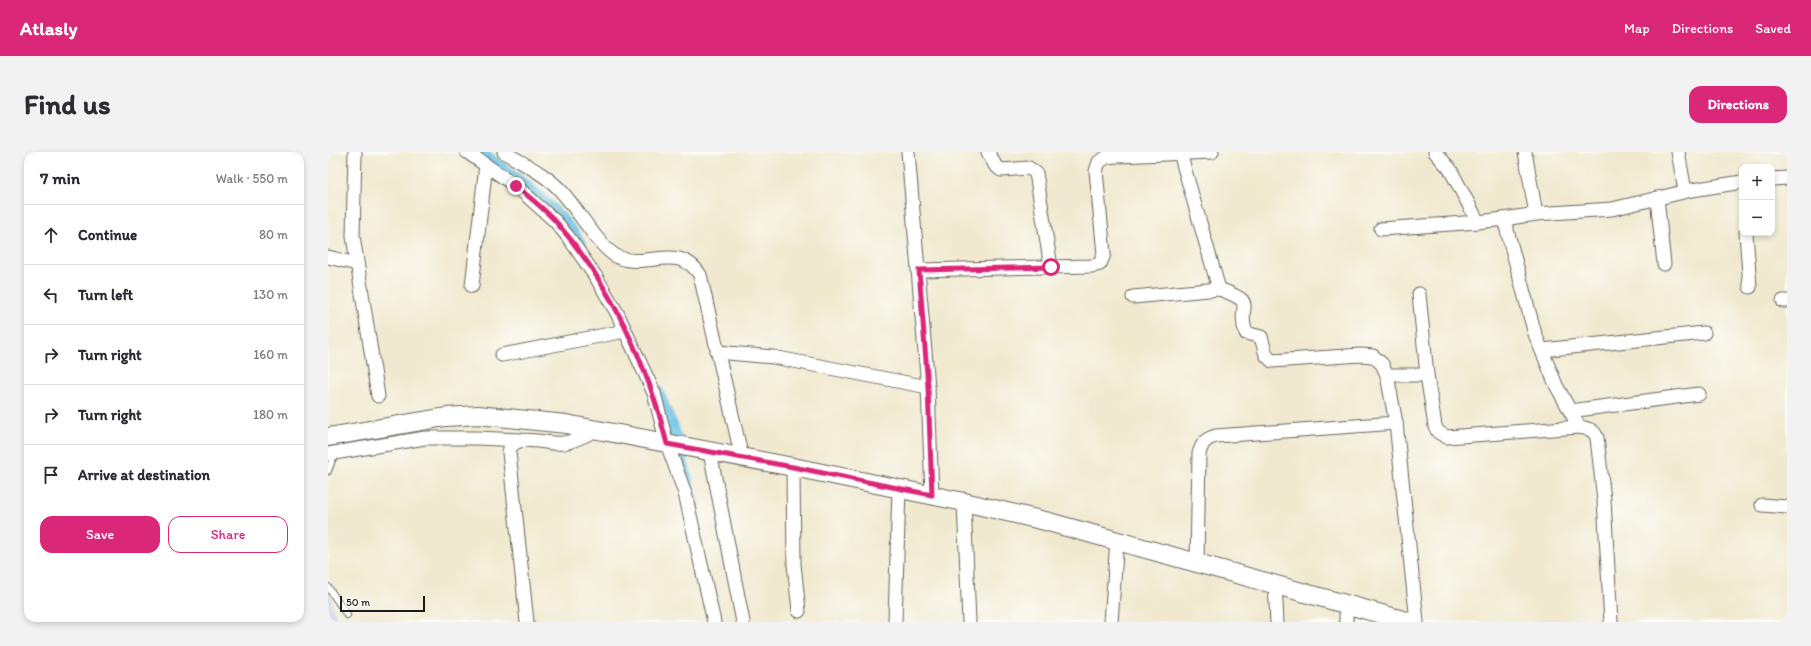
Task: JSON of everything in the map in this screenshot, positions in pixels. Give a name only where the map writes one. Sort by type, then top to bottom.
[{"type":"main road","points":[[330,448],[446,417],[478,415],[566,424],[899,488],[1045,521],[1274,584],[1346,614],[1410,622]]},
{"type":"street","points":[[355,152],[352,217],[357,264],[378,396]]},
{"type":"street","points":[[467,152],[516,186],[556,222],[596,276],[625,330],[654,393],[685,493],[714,622]]},
{"type":"street","points":[[504,152],[538,173],[561,191],[609,251],[617,256],[625,259],[681,258],[695,268],[700,276],[742,458]]},
{"type":"street","points":[[908,152],[928,387],[932,495]]},
{"type":"street","points":[[988,152],[995,165],[1001,170],[1029,168],[1036,172],[1051,267]]},
{"type":"street","points":[[919,270],[1092,266],[1100,264],[1104,254],[1096,171],[1099,162],[1107,157],[1145,153],[1212,152]]},
{"type":"street","points":[[1435,152],[1450,169],[1478,222]]},
{"type":"street","points":[[1525,152],[1536,214]]},
{"type":"street","points":[[1678,152],[1685,191]]},
{"type":"street","points":[[1180,153],[1219,289]]},
{"type":"street","points":[[472,286],[486,165]]},
{"type":"street","points":[[1775,179],[1787,178]]},
{"type":"street","points":[[1381,229],[1478,222],[1536,214],[1612,209],[1685,191],[1739,182]]},
{"type":"street","points":[[1657,198],[1664,264]]},
{"type":"street","points":[[1504,219],[1535,334],[1556,385],[1579,427]]},
{"type":"street","points":[[1746,236],[1750,287]]},
{"type":"street","points":[[328,257],[357,264]]},
{"type":"street","points":[[1133,297],[1219,289],[1242,299],[1244,304],[1246,333],[1261,337],[1266,355],[1272,361],[1367,355],[1373,356],[1382,364],[1387,375],[1396,423],[1417,622]]},
{"type":"street","points":[[1419,294],[1427,375],[1435,426],[1442,436],[1447,437],[1579,427],[1590,429],[1595,433],[1597,438],[1604,500],[1611,622]]},
{"type":"street","points":[[502,355],[625,330]]},
{"type":"street","points":[[1542,350],[1704,333]]},
{"type":"street","points":[[717,352],[773,357],[928,387]]},
{"type":"street","points":[[1387,375],[1427,375]]},
{"type":"street","points":[[1570,411],[1699,394]]},
{"type":"street","points":[[1196,563],[1199,454],[1201,446],[1206,439],[1224,436],[1396,423]]},
{"type":"street","points":[[330,448],[425,438],[477,438],[563,444],[596,430]]},
{"type":"street","points":[[521,440],[510,445],[509,452],[527,622]]},
{"type":"street","points":[[703,451],[744,622]]},
{"type":"street","points":[[793,467],[794,564],[799,611]]},
{"type":"street","points":[[895,622],[899,488]]},
{"type":"street","points":[[964,502],[969,622]]},
{"type":"street","points":[[1762,505],[1787,507]]},
{"type":"street","points":[[1111,622],[1117,540]]},
{"type":"street","points":[[1274,584],[1277,622]]},
{"type":"lane","points":[[328,471],[330,448]]},
{"type":"lane","points":[[328,587],[347,615]]},
{"type":"shaded area","points":[[328,583],[337,622],[328,622]]},
{"type":"waterway","points":[[480,152],[535,194],[560,218],[581,245]]},
{"type":"waterway","points":[[657,391],[674,430],[692,500]]},
{"type":"route","points":[[516,186],[539,205],[556,222],[596,276],[617,313],[654,393],[667,444],[793,467],[932,495],[928,387],[919,270],[1051,267]]}]
